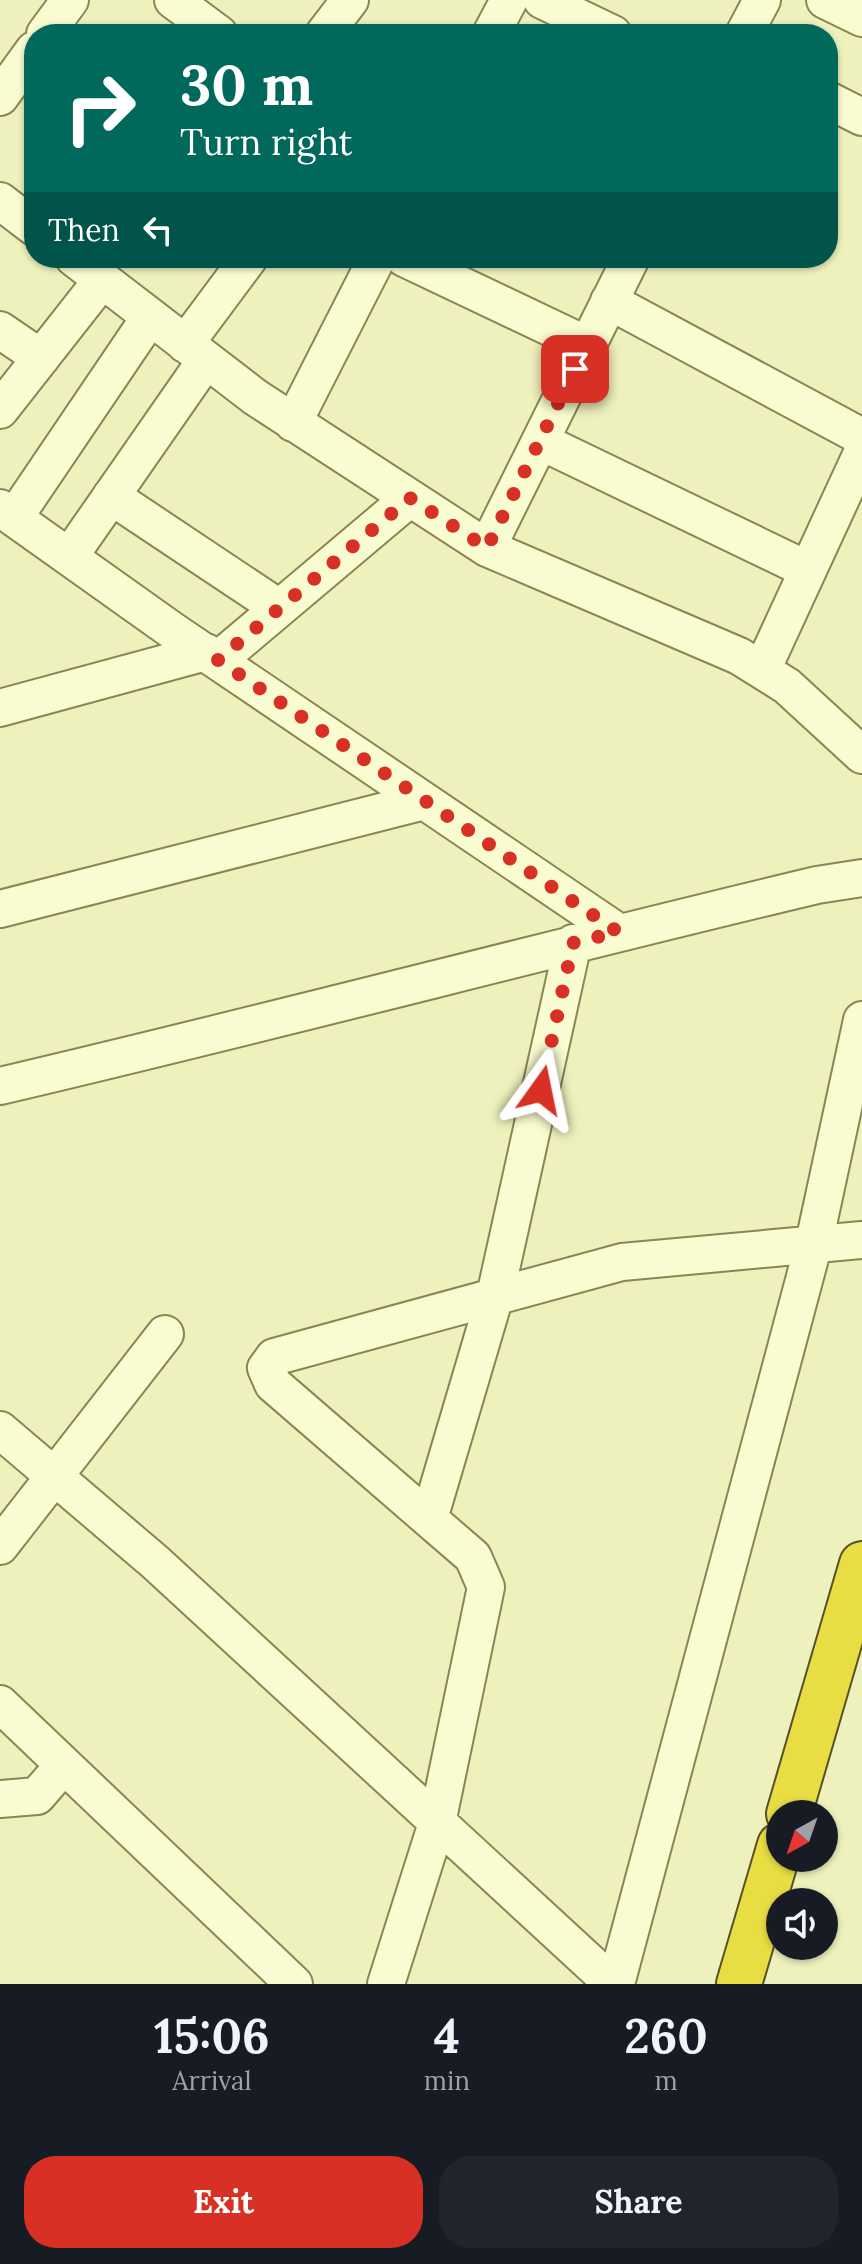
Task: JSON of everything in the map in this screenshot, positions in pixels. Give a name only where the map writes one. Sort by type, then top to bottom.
[{"type":"highway","points":[[793,1800],[862,1564]]},
{"type":"highway","points":[[739,1984],[772,1872]]},
{"type":"street","points":[[52,24],[70,0]]},
{"type":"street","points":[[173,0],[205,24]]},
{"type":"street","points":[[332,24],[350,0]]},
{"type":"street","points":[[496,24],[509,0]]},
{"type":"street","points":[[542,0],[592,24]]},
{"type":"street","points":[[749,24],[762,0]]},
{"type":"street","points":[[825,0],[862,18]]},
{"type":"street","points":[[0,97],[24,64]]},
{"type":"street","points":[[838,105],[862,117]]},
{"type":"street","points":[[0,201],[24,219]]},
{"type":"street","points":[[87,268],[293,423],[487,548],[739,656],[787,686],[862,755]]},
{"type":"street","points":[[69,557],[111,496],[243,268]]},
{"type":"street","points":[[293,423],[372,268]]},
{"type":"street","points":[[425,268],[587,345]]},
{"type":"street","points":[[487,548],[626,268]]},
{"type":"street","points":[[0,410],[102,280]]},
{"type":"street","points":[[609,301],[862,437]]},
{"type":"street","points":[[150,317],[7,513],[618,932]]},
{"type":"street","points":[[0,330],[41,358]]},
{"type":"street","points":[[540,441],[808,570]]},
{"type":"street","points":[[762,670],[862,453]]},
{"type":"street","points":[[111,496],[279,608]]},
{"type":"street","points":[[0,708],[212,656],[279,608],[410,498]]},
{"type":"street","points":[[0,909],[424,801]]},
{"type":"street","points":[[0,1086],[221,1034],[618,932],[817,885],[862,878]]},
{"type":"street","points":[[429,1519],[495,1296],[573,943]]},
{"type":"street","points":[[0,1430],[155,1562],[615,1984],[814,1243],[862,1020]]},
{"type":"street","points":[[386,1984],[437,1823],[486,1587],[473,1557],[273,1384],[266,1368],[274,1357],[622,1262],[862,1240]]},
{"type":"street","points":[[0,1546],[165,1334]]},
{"type":"street","points":[[0,1704],[294,1984]]},
{"type":"street","points":[[0,1799],[37,1796],[64,1765]]},
{"type":"route","points":[[541,1090],[573,943],[618,932],[218,660],[410,498],[487,548],[575,369]]}]
